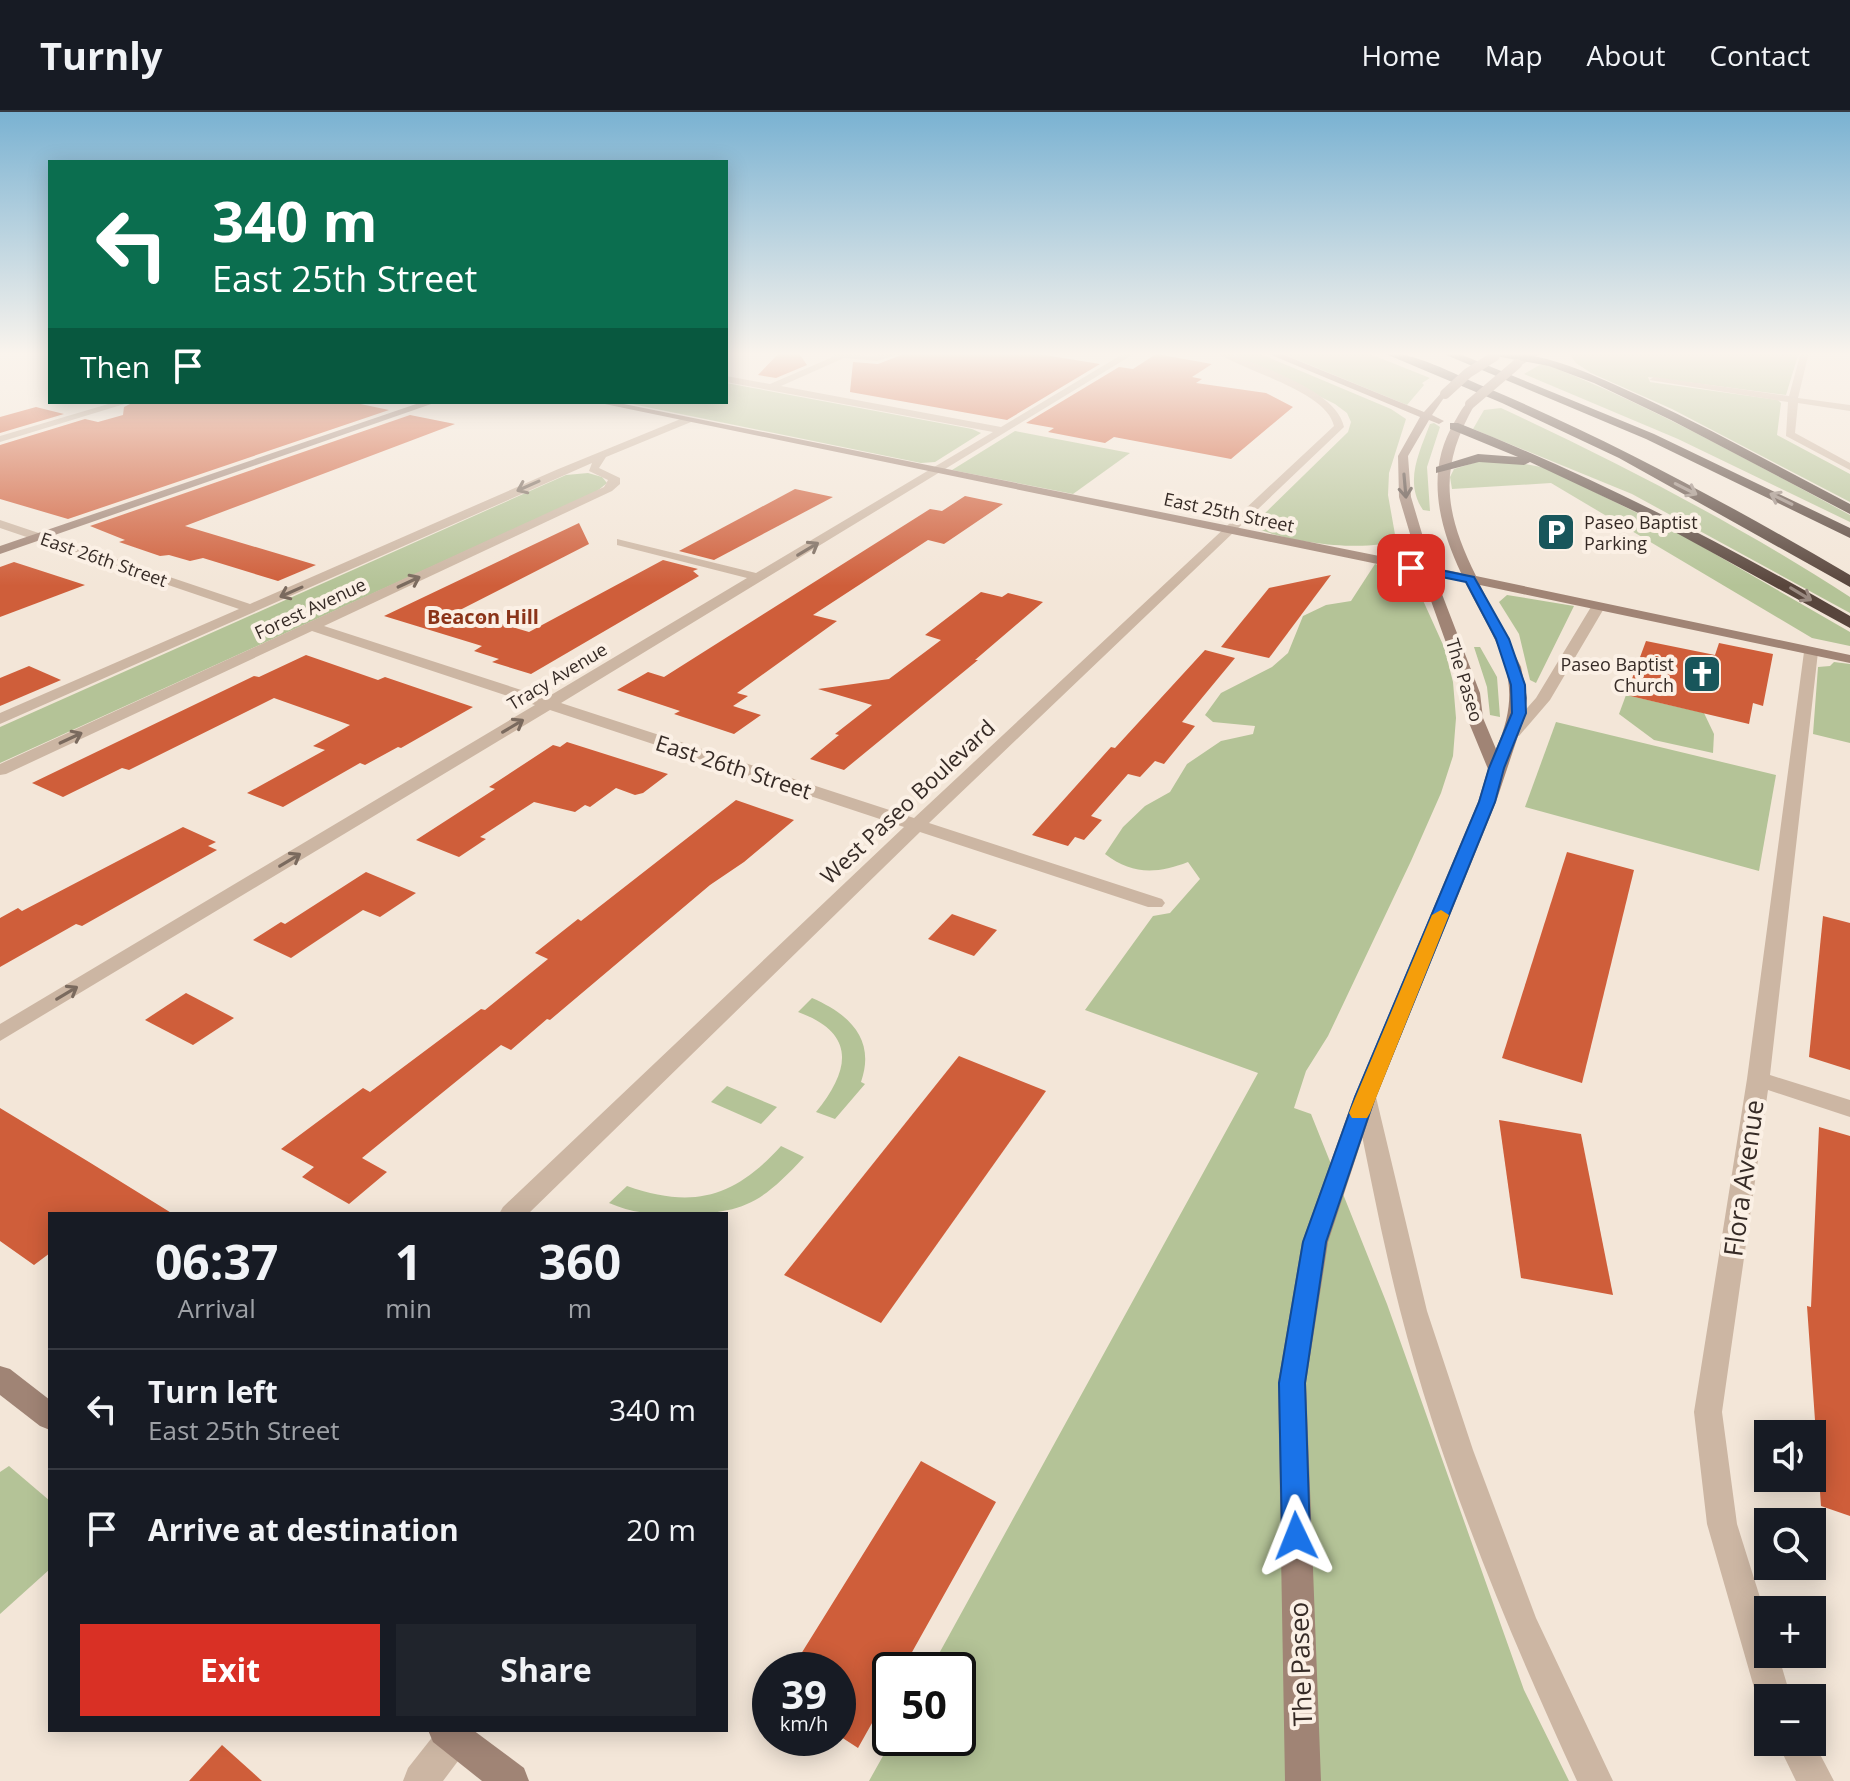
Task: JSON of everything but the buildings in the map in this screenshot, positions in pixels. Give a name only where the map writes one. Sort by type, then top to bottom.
[{"type":"highway","points":[[1464,430],[1555,466],[1705,539],[1850,623]]},
{"type":"highway","points":[[1566,430],[1759,527],[1850,582]]},
{"type":"highway","points":[[1635,430],[1850,534]]},
{"type":"highway","points":[[1699,430],[1850,510]]},
{"type":"highway","points":[[1441,470],[1478,458],[1555,466]]},
{"type":"main road","points":[[142,500],[157,489],[330,430]]},
{"type":"main road","points":[[0,550],[353,430]]},
{"type":"main road","name":"East 25th Street","points":[[737,430],[1850,659]]},
{"type":"main road","name":"The Paseo","points":[[1418,430],[1403,456],[1405,497],[1427,571],[1460,654],[1472,693],[1475,718],[1496,768]]},
{"type":"main road","name":"The Paseo","points":[[1303,1781],[1292,1383],[1315,1242],[1365,1097],[1487,802],[1496,768],[1519,713],[1518,685],[1502,639],[1470,579],[1443,510],[1441,470],[1453,430]]},
{"type":"main road","points":[[0,1378],[48,1415]]},
{"type":"main road","points":[[450,1734],[511,1781]]},
{"type":"street","points":[[0,439],[31,430]]},
{"type":"street","name":"Forest Avenue","points":[[0,719],[560,472],[664,430]]},
{"type":"street","points":[[998,430],[1004,431]]},
{"type":"street","name":"West Paseo Boulevard","points":[[514,1212],[915,825],[1336,430]]},
{"type":"street","points":[[1790,430],[1790,434],[1850,467]]},
{"type":"street","name":"Tracy Avenue","points":[[0,1034],[1004,431]]},
{"type":"street","name":"Forest Avenue","points":[[0,770],[608,489],[614,484],[614,478],[593,469],[593,464],[601,457]]},
{"type":"street","name":"Forest Avenue","points":[[560,472],[599,473]]},
{"type":"street","name":"East 26th Street","points":[[0,524],[253,609]]},
{"type":"street","points":[[621,542],[761,578]]},
{"type":"street","points":[[1513,733],[1542,700],[1599,605]]},
{"type":"street","name":"East 26th Street","points":[[314,627],[546,706],[1155,903]]},
{"type":"street","name":"Flora Avenue","points":[[1770,1684],[1722,1524],[1708,1412],[1758,1079],[1811,652]]},
{"type":"street","points":[[1758,1079],[1850,1109]]},
{"type":"street","points":[[1365,1097],[1414,1311],[1458,1450],[1522,1625],[1595,1781]]},
{"type":"street","points":[[421,1781],[450,1734]]},
{"type":"street","points":[[1802,1756],[1816,1781]]},
{"type":"green space","points":[[759,430],[974,430],[981,433],[935,462],[921,463]]},
{"type":"green space","points":[[1403,430],[1389,473],[1388,495],[1396,540],[1347,546],[1286,538],[1257,528],[1257,521],[1348,432]]},
{"type":"green space","points":[[1428,430],[1439,430],[1427,467],[1430,511],[1423,510],[1415,489],[1415,467]]},
{"type":"green space","points":[[1475,430],[1547,430],[1591,451],[1722,520],[1850,597],[1850,613],[1632,494]]},
{"type":"green space","points":[[1656,430],[1690,430],[1850,515],[1850,522]]},
{"type":"green space","points":[[1712,430],[1778,430],[1777,435],[1850,474],[1850,502]]},
{"type":"green space","points":[[1015,431],[1130,453],[1073,494],[952,470]]},
{"type":"green space","points":[[1477,462],[1515,462],[1546,468],[1682,535],[1850,632],[1850,646],[1812,638],[1551,483],[1452,489],[1450,477],[1454,469]]},
{"type":"green space","points":[[588,473],[602,477],[607,483],[596,492],[0,763],[0,727],[566,475]]},
{"type":"green space","points":[[1375,564],[1412,576],[1444,647],[1453,682],[1456,718],[1453,756],[1441,793],[1411,861],[1328,1036],[1306,1071],[1294,1108],[1311,1114],[1387,1304],[1524,1690],[1569,1781],[869,1781],[883,1756],[976,1756],[976,1652],[940,1652],[1258,1073],[1085,1010],[1153,916],[1170,913],[1200,879],[1188,862],[1166,869],[1145,870],[1125,866],[1105,854],[1123,827],[1145,806],[1170,792],[1187,764],[1221,741],[1253,734],[1255,726],[1213,722],[1205,715],[1221,693],[1272,667],[1288,653],[1303,616],[1326,605],[1351,601]]},
{"type":"green space","points":[[1507,595],[1574,606],[1536,683],[1530,680],[1519,634],[1499,602]]},
{"type":"green space","points":[[1474,647],[1480,647],[1497,677],[1500,717],[1490,715],[1487,687]]},
{"type":"green space","points":[[1834,662],[1850,664],[1850,743],[1813,734],[1818,667],[1830,666]]},
{"type":"green space","points":[[1626,695],[1704,713],[1714,734],[1713,753],[1654,740],[1619,714]]},
{"type":"green space","points":[[1556,722],[1776,775],[1759,871],[1525,807]]},
{"type":"green space","points":[[812,998],[848,1020],[862,1041],[865,1053],[861,1082],[865,1084],[835,1119],[816,1112],[836,1081],[842,1054],[830,1030],[798,1012]]},
{"type":"green space","points":[[727,1086],[777,1107],[761,1124],[711,1102]]},
{"type":"green space","points":[[781,1146],[804,1157],[761,1197],[733,1209],[717,1212],[641,1212],[609,1203],[627,1186],[672,1197],[711,1194],[729,1188],[764,1164]]},
{"type":"green space","points":[[9,1466],[48,1499],[48,1571],[0,1614],[0,1472]]},
{"type":"slow traffic","points":[[1360,1113],[1441,915]]},
{"type":"place","name":"Paseo Baptist Parking","points":[[1556,532]]},
{"type":"place","name":"Paseo Baptist Church","points":[[1702,674]]},
{"type":"district","name":"Beacon Hill","points":[[483,616]]},
{"type":"route","points":[[1296,1536],[1292,1383],[1315,1242],[1365,1097],[1487,802],[1496,768],[1519,713],[1518,685],[1502,639],[1470,579],[1411,568]]}]
